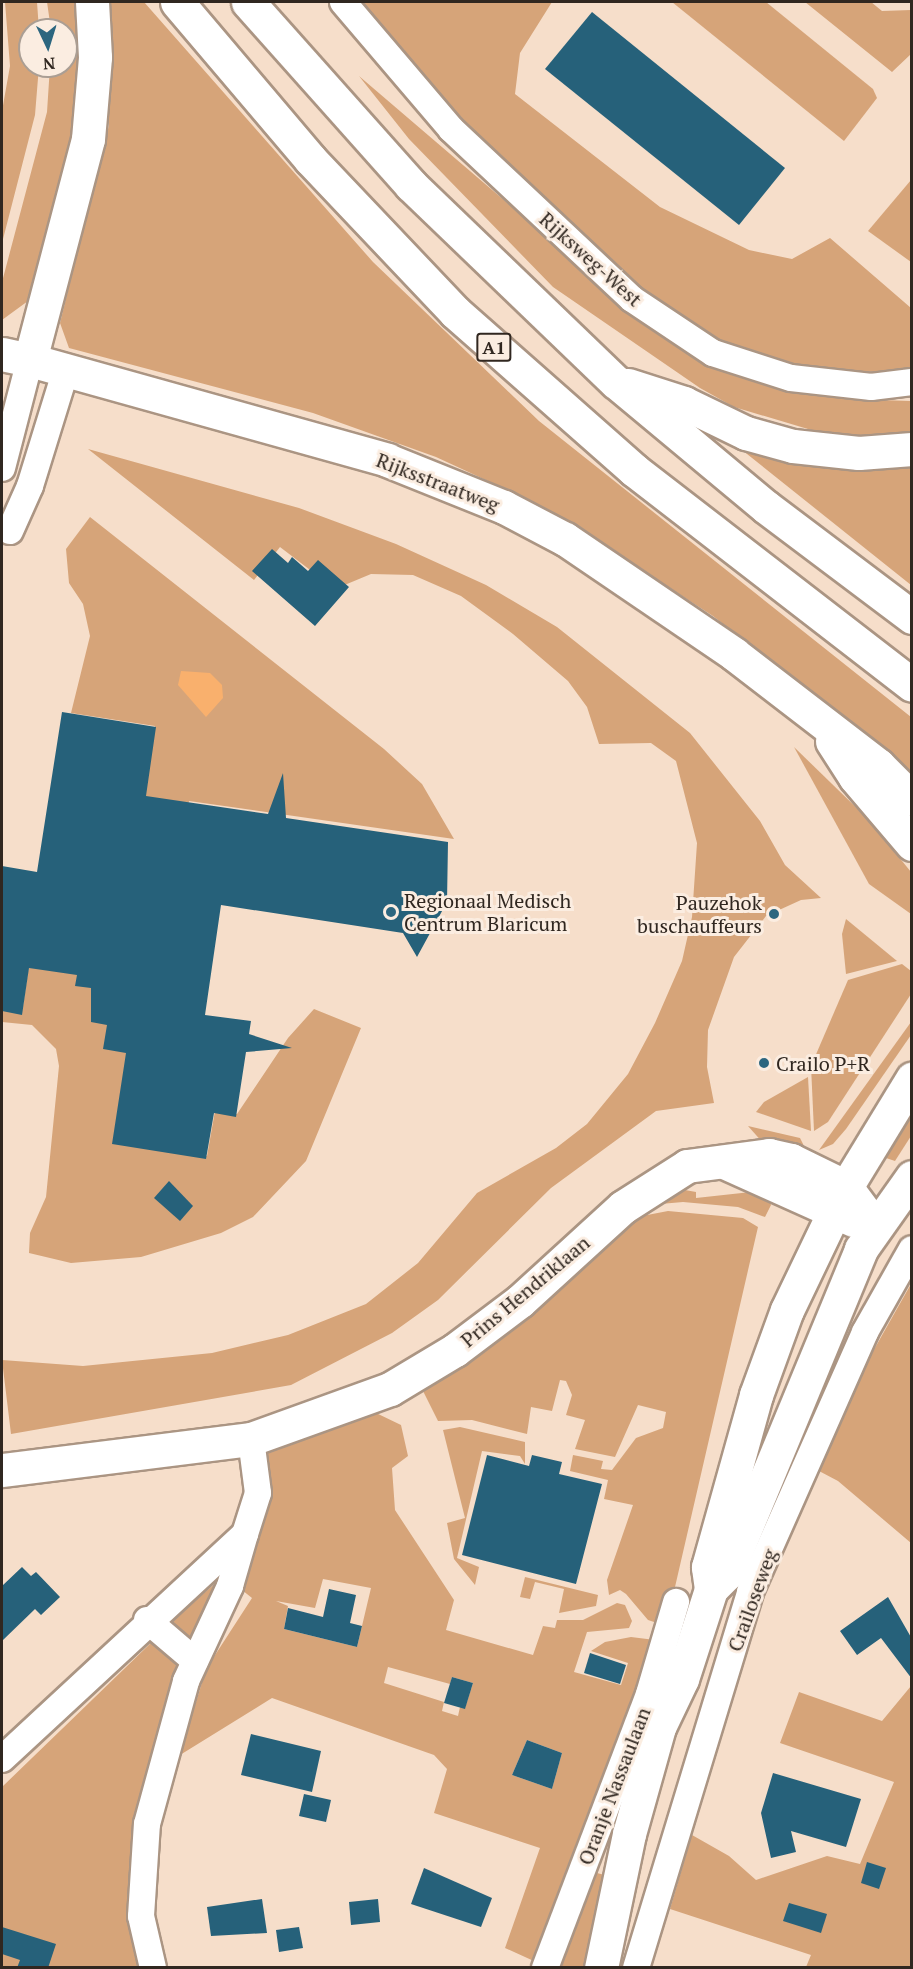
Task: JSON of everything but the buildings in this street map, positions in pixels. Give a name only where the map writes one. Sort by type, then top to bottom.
[{"type":"main road","points":[[16,357],[88,140],[96,57],[92,2]]},
{"type":"main road","name":"A1","points":[[177,2],[310,159],[455,312],[634,470],[912,685]]},
{"type":"main road","points":[[248,2],[411,185],[616,381],[766,507],[912,617]]},
{"type":"main road","name":"Rijksstraatweg","points":[[16,357],[387,460],[504,507],[641,588],[878,765],[912,799]]},
{"type":"main road","points":[[616,381],[684,403],[746,433],[793,446],[859,453],[912,449]]},
{"type":"main road","name":"Rijksstraatweg","points":[[821,724],[855,777],[912,844]]},
{"type":"main road","name":"Crailoseweg","points":[[605,1955],[629,1834],[659,1727],[682,1679],[711,1589],[708,1567],[756,1395],[787,1310],[840,1201],[912,1079]]},
{"type":"main road","name":"Prins Hendriklaan","points":[[2,1470],[250,1439],[345,1408],[404,1382],[520,1301],[649,1186],[687,1166],[724,1162],[840,1201],[875,1226]]},
{"type":"main road","name":"Crailoseweg","points":[[711,1589],[727,1574],[839,1295],[875,1226],[912,1176]]},
{"type":"street","name":"Rijksweg-West","points":[[343,2],[451,129],[632,299],[713,353],[791,378],[871,387],[912,382]]},
{"type":"street","points":[[2,468],[16,357]]},
{"type":"street","points":[[10,531],[30,486],[66,370]]},
{"type":"street","name":"Crailoseweg","points":[[636,1968],[750,1592],[865,1332],[912,1250]]},
{"type":"street","points":[[153,1968],[141,1916],[147,1824],[195,1661],[230,1586],[258,1493],[250,1439]]},
{"type":"street","points":[[2,1759],[147,1620],[245,1534]]},
{"type":"street","name":"Oranje Nassaulaan","points":[[545,1968],[649,1694],[676,1602]]},
{"type":"street","points":[[147,1620],[195,1661]]},
{"type":"shaded area","points":[[5,2],[37,2],[38,18],[18,18],[18,78],[38,78],[35,115],[2,243],[2,111],[10,66]]},
{"type":"shaded area","points":[[47,2],[75,2],[76,18],[49,18]]},
{"type":"shaded area","points":[[108,2],[144,2],[373,262],[539,421],[911,717],[911,788],[782,670],[713,616],[576,527],[503,488],[436,457],[313,413],[69,348],[60,323],[109,125]]},
{"type":"shaded area","points":[[350,2],[552,2],[520,53],[515,94],[660,207],[749,250],[792,259],[830,238],[911,308],[911,372],[811,371],[752,357],[668,314],[454,125]]},
{"type":"shaded area","points":[[672,2],[766,2],[873,89],[877,98],[844,141]]},
{"type":"shaded area","points":[[805,2],[871,2],[882,11],[911,10],[911,54],[892,72]]},
{"type":"shaded area","points":[[78,55],[79,73],[73,127],[28,301],[2,320],[2,282],[47,112],[49,78],[78,78]]},
{"type":"shaded area","points":[[359,76],[672,344],[763,379],[850,399],[911,401],[911,435],[828,435],[734,407],[700,388],[553,287],[409,139]]},
{"type":"shaded area","points":[[911,180],[911,262],[868,231]]},
{"type":"shaded area","points":[[88,449],[299,508],[396,544],[486,585],[557,627],[690,733],[760,821],[785,865],[821,898],[801,900],[766,916],[734,957],[708,1030],[707,1067],[714,1103],[656,1111],[551,1188],[438,1300],[392,1333],[291,1385],[11,1434],[2,1360],[83,1366],[212,1353],[288,1335],[366,1304],[418,1263],[477,1193],[556,1148],[587,1124],[628,1074],[655,1023],[682,961],[692,917],[697,843],[676,761],[651,743],[599,744],[587,707],[568,681],[513,634],[461,596],[413,575],[371,574],[335,589],[280,547],[254,580]]},
{"type":"shaded area","points":[[742,450],[801,464],[848,467],[911,459],[911,585]]},
{"type":"shaded area","points":[[90,517],[384,749],[422,784],[454,839],[189,801],[185,825],[141,818],[155,726],[71,713],[90,636],[83,604],[69,583],[66,549]]},
{"type":"shaded area","points":[[181,671],[210,673],[222,685],[223,698],[206,717],[178,685]]},
{"type":"shaded area","points":[[794,747],[867,818],[911,872],[911,914],[869,884]]},
{"type":"shaded area","points":[[846,919],[897,961],[846,974],[842,934]]},
{"type":"shaded area","points":[[77,926],[127,1052],[113,1142],[207,1156],[215,1111],[237,1114],[288,1038],[314,1009],[361,1028],[306,1161],[253,1217],[221,1233],[141,1257],[71,1263],[29,1253],[30,1233],[46,1197],[59,1066],[56,1049],[32,1025],[2,1022],[2,1004],[23,1006],[29,965]]},
{"type":"shaded area","points":[[902,964],[911,971],[911,994],[828,1122],[814,1131],[811,1066],[848,980]]},
{"type":"shaded area","points":[[911,1022],[911,1035],[846,1129],[833,1144],[819,1150]]},
{"type":"shaded area","points":[[808,1077],[811,1131],[756,1112],[764,1102]]},
{"type":"shaded area","points":[[911,1102],[911,1136],[895,1161],[880,1156]]},
{"type":"shaded area","points":[[748,1126],[800,1138],[804,1146],[764,1144]]},
{"type":"shaded area","points":[[674,1188],[696,1192],[696,1198],[751,1192],[769,1199],[771,1205],[765,1217],[738,1207],[683,1202],[649,1205]]},
{"type":"shaded area","points":[[668,1211],[743,1218],[758,1227],[666,1626],[648,1620],[620,1590],[609,1595],[607,1580],[633,1505],[604,1499],[608,1480],[570,1471],[573,1455],[603,1461],[601,1469],[612,1470],[636,1438],[663,1428],[666,1412],[638,1405],[615,1457],[575,1449],[585,1420],[566,1415],[572,1395],[566,1381],[560,1380],[552,1411],[531,1407],[527,1434],[472,1420],[438,1421],[421,1387],[625,1226],[642,1216]]},
{"type":"shaded area","points":[[911,1284],[911,1543],[838,1481],[819,1471],[863,1369]]},
{"type":"shaded area","points":[[374,1412],[401,1425],[408,1456],[392,1468],[395,1510],[454,1600],[446,1630],[533,1655],[543,1626],[555,1628],[557,1620],[583,1620],[617,1603],[625,1605],[632,1621],[629,1628],[587,1632],[574,1672],[621,1685],[628,1663],[591,1651],[605,1642],[631,1637],[655,1640],[536,1962],[505,1948],[540,1848],[434,1813],[447,1769],[434,1755],[272,1698],[180,1755],[206,1669],[252,1598],[237,1586],[269,1447]],"holes":[[[323,1579],[371,1588],[357,1647],[284,1629],[288,1606],[276,1601],[315,1608]],[[388,1667],[450,1684],[452,1677],[473,1683],[465,1708],[460,1707],[458,1716],[442,1711],[444,1702],[384,1683]],[[527,1740],[562,1753],[552,1789],[512,1775]]]},
{"type":"shaded area","points":[[460,1427],[525,1442],[525,1464],[520,1456],[482,1451],[457,1558],[479,1567],[475,1585],[454,1559],[447,1523],[465,1518],[443,1430]]},
{"type":"shaded area","points":[[223,1577],[196,1645],[171,1621]]},
{"type":"shaded area","points":[[525,1577],[598,1595],[596,1606],[559,1613],[564,1589],[535,1582],[530,1599],[520,1597]]},
{"type":"shaded area","points":[[154,1640],[184,1666],[132,1906],[140,1967],[2,1968],[2,1787]]},
{"type":"shaded area","points":[[911,1686],[911,1967],[806,1967],[811,1955],[670,1909],[692,1835],[729,1856],[756,1880],[827,1856],[860,1864],[894,1782],[780,1743],[799,1692],[882,1721]]},
{"type":"shaded area","points":[[597,1873],[616,1878],[586,1967],[553,1968]]},
{"type":"place","name":"Regionaal Medisch Centrum Blaricum","points":[[391,912]]},
{"type":"place","name":"Pauzehok buschauffeurs","points":[[774,914]]},
{"type":"place","name":"Crailo P+R","points":[[764,1063]]}]
